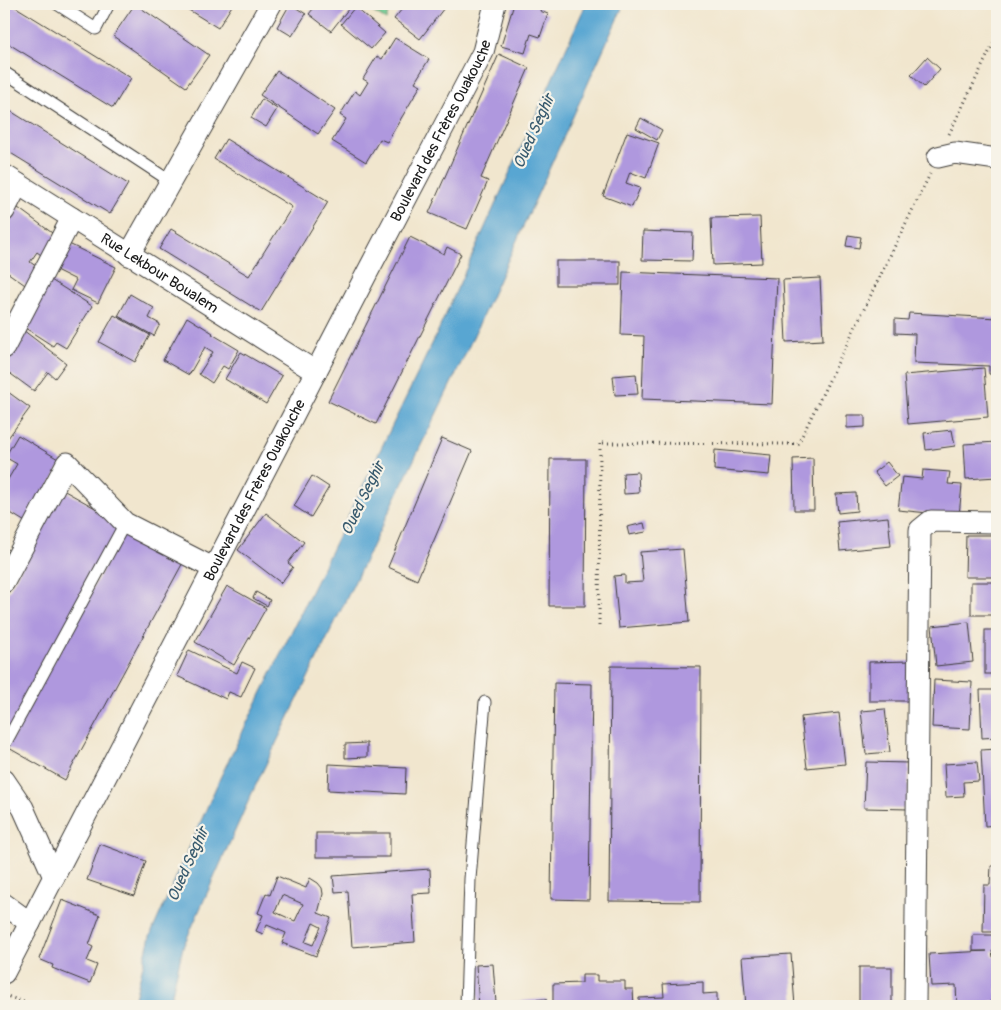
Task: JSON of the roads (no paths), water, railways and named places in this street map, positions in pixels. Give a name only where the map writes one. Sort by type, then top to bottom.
[{"type":"street","points":[[129,254],[271,4]]},
{"type":"street","name":"Boulevard des Frères Ouakouche","points":[[4,973],[483,52],[495,4]]},
{"type":"street","points":[[938,157],[955,153],[997,159]]},
{"type":"street","points":[[4,211],[11,180]]},
{"type":"street","name":"Rue Lekbour Boualem","points":[[11,180],[316,372]]},
{"type":"street","points":[[4,348],[72,218]]},
{"type":"street","points":[[4,582],[67,463],[125,523],[214,568]]},
{"type":"street","points":[[916,1006],[920,530],[931,521],[997,522]]},
{"type":"street","points":[[4,780],[24,808],[54,877]]},
{"type":"street","points":[[4,904],[30,923]]},
{"type":"lane","points":[[57,4],[96,29],[108,4]]},
{"type":"lane","points":[[4,72],[170,181]]},
{"type":"lane","points":[[4,746],[125,523]]},
{"type":"lane","points":[[466,1006],[470,879],[485,702]]},
{"type":"water","name":"Oued Seghir","points":[[586,4],[624,4],[464,357],[252,793],[183,947],[169,1006],[133,1006],[150,936],[220,778],[433,342]]}]
